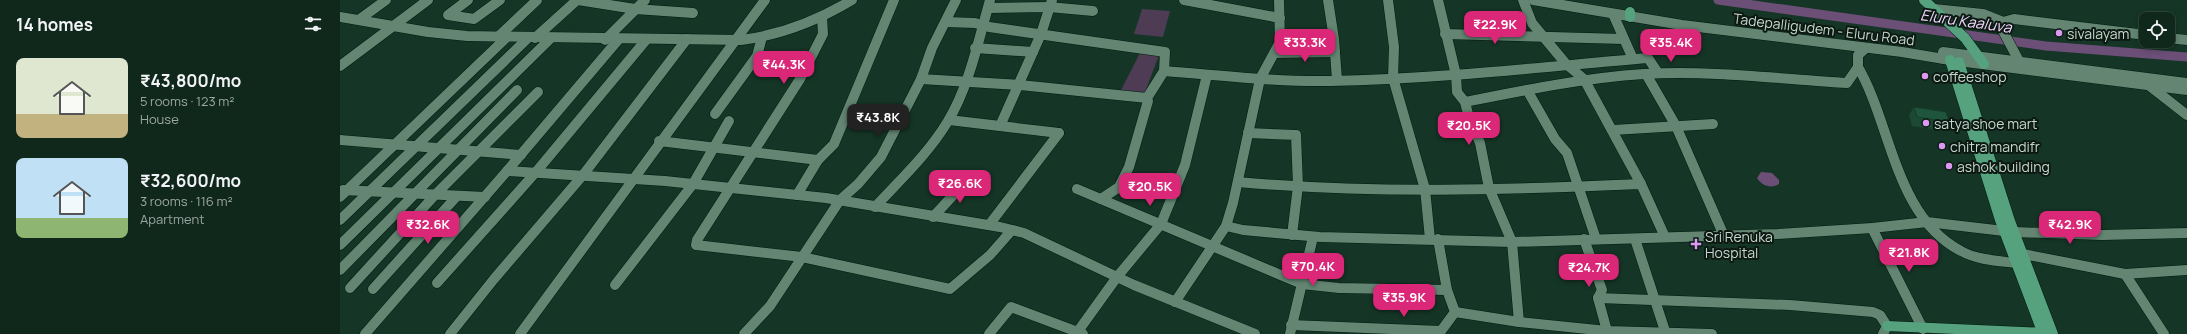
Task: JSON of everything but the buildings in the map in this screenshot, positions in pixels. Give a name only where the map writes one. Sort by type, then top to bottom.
[{"type":"main road","points":[[1924,0],[1980,55],[1984,64]]},
{"type":"main road","points":[[1885,330],[1923,329],[2048,334],[2022,261],[2009,231],[1949,58]]},
{"type":"street","points":[[360,19],[386,0]]},
{"type":"street","points":[[340,66],[428,0]]},
{"type":"street","points":[[468,0],[448,15],[474,19],[500,0]]},
{"type":"street","points":[[342,192],[395,145],[502,37],[536,0]]},
{"type":"street","points":[[340,220],[414,147],[531,38],[578,0],[635,9],[693,12]]},
{"type":"street","points":[[605,40],[645,0]]},
{"type":"street","points":[[520,334],[632,178],[765,0]]},
{"type":"street","points":[[340,17],[360,19],[442,34],[550,39],[734,40],[762,37],[822,17],[852,0]]},
{"type":"street","points":[[797,195],[818,160],[834,144],[894,0]]},
{"type":"street","points":[[744,334],[770,306],[840,200],[858,184],[881,157],[921,79],[932,48],[956,0]]},
{"type":"street","points":[[1184,0],[1280,18]]},
{"type":"street","points":[[1175,302],[1226,226],[1238,182],[1260,79],[1280,42],[1279,0]]},
{"type":"street","points":[[1328,0],[1337,80]]},
{"type":"street","points":[[1388,0],[1394,47],[1394,78],[1401,111],[1425,190],[1434,239],[1447,290],[1455,312]]},
{"type":"street","points":[[1438,0],[1456,75],[1457,92],[1465,102],[1469,118],[1480,143],[1489,188],[1512,242],[1520,322]]},
{"type":"street","points":[[1523,0],[1532,23],[1546,38],[1566,64],[1584,79],[1641,184],[1665,237]]},
{"type":"street","name":"Tadepalligudem - Eluru Road","points":[[1533,0],[1613,14],[1682,21],[1984,64],[2187,90]]},
{"type":"street","name":"Tadepalligudem - Eluru Road","points":[[1559,0],[1682,26],[1949,58],[1980,55],[2187,83]]},
{"type":"street","points":[[875,206],[934,142],[949,120],[965,80],[990,4],[1051,4],[1093,11]]},
{"type":"street","points":[[1000,126],[1020,85],[1041,34],[1051,4]]},
{"type":"street","points":[[1934,9],[1984,14],[2002,26],[2019,61]]},
{"type":"street","points":[[1613,14],[1633,59]]},
{"type":"street","points":[[822,17],[823,34],[800,79],[697,240],[696,245],[802,257],[950,289],[990,256],[1012,230]]},
{"type":"street","points":[[2002,26],[2014,19],[2139,34]]},
{"type":"street","points":[[946,22],[982,25],[1165,52],[1164,71],[1147,98],[1148,101],[1129,167],[1119,187],[1100,199]]},
{"type":"street","points":[[1445,34],[1623,39]]},
{"type":"street","points":[[715,114],[756,56],[762,37]]},
{"type":"street","points":[[340,246],[436,149],[550,39]]},
{"type":"street","points":[[450,334],[494,279],[583,175],[687,39]]},
{"type":"street","points":[[2175,39],[2187,40]]},
{"type":"street","points":[[365,334],[485,197],[618,40]]},
{"type":"street","points":[[437,283],[536,172],[646,40]]},
{"type":"street","points":[[975,48],[1033,52]]},
{"type":"street","points":[[1866,48],[1858,55],[1858,67],[1865,78],[1888,146],[1899,171],[1913,200],[1927,222],[1945,240],[1960,251],[2022,261],[2125,274],[2187,270]]},
{"type":"street","points":[[1275,53],[1335,52]]},
{"type":"street","points":[[1164,71],[1260,79],[1337,80],[1456,75],[1566,64],[1648,58],[1658,73]]},
{"type":"street","points":[[1465,102],[1584,79],[1658,73],[1702,74],[1847,83],[1858,67]]},
{"type":"street","points":[[1646,74],[1676,126],[1724,236]]},
{"type":"street","points":[[989,334],[1011,307],[1079,333],[1116,277],[1161,224],[1185,165],[1207,75]]},
{"type":"street","points":[[2139,77],[2187,115]]},
{"type":"street","points":[[921,79],[965,80],[1147,98]]},
{"type":"street","points":[[340,270],[456,150],[517,90]]},
{"type":"street","points":[[1527,90],[1554,138],[1567,153],[1573,167],[1577,187],[1596,239]]},
{"type":"street","points":[[350,288],[435,195],[538,92]]},
{"type":"street","points":[[949,120],[1058,133],[989,225]]},
{"type":"street","points":[[615,285],[693,184],[729,121]]},
{"type":"street","points":[[1613,130],[1713,124]]},
{"type":"street","points":[[1248,133],[1296,135],[1298,186],[1292,235]]},
{"type":"street","points":[[340,140],[521,155]]},
{"type":"street","points":[[340,148],[351,141]]},
{"type":"street","points":[[659,142],[818,160]]},
{"type":"street","points":[[507,171],[632,178],[732,187],[840,200],[1012,230],[1024,233],[1116,277],[1255,334]]},
{"type":"street","points":[[933,217],[970,177]]},
{"type":"street","points":[[1238,182],[1343,190],[1489,188],[1530,190],[1641,184]]},
{"type":"street","points":[[1077,189],[1302,284],[1338,288],[1447,290]]},
{"type":"street","points":[[342,192],[369,191],[485,197]]},
{"type":"street","points":[[373,289],[457,196]]},
{"type":"street","points":[[1226,226],[1243,230],[1313,237],[1373,240],[1434,239],[1512,242],[1724,236],[1872,228],[1927,222],[2009,231],[2102,235],[2187,233]]},
{"type":"street","points":[[1872,228],[1923,329]]},
{"type":"street","points":[[1313,237],[1290,330],[1441,331],[1455,312]]},
{"type":"street","points":[[1584,239],[1602,290],[1598,298],[1607,331]]},
{"type":"street","points":[[1635,239],[1666,333]]},
{"type":"street","points":[[2125,274],[2164,334]]},
{"type":"street","points":[[1598,298],[1790,305],[1873,312],[1880,315],[1885,330]]},
{"type":"street","points":[[1455,312],[1520,322],[1607,331],[1712,334]]},
{"type":"shaded area","points":[[1142,9],[1170,11],[1163,37],[1134,34]]},
{"type":"shaded area","points":[[1140,53],[1159,55],[1144,95],[1120,92]]},
{"type":"shaded area","points":[[1761,172],[1772,173],[1779,180],[1779,184],[1776,186],[1767,186],[1761,183],[1757,178]]},
{"type":"waterway","name":"Eluru Kaaluva","points":[[1718,0],[2046,46],[2187,57]]},
{"type":"place","name":"sivalayam","points":[[2059,33]]},
{"type":"place","name":"coffeeshop","points":[[1925,76]]},
{"type":"place","name":"satya shoe mart","points":[[1926,123]]},
{"type":"place","name":"chitra mandifr","points":[[1942,146]]},
{"type":"place","name":"ashok building","points":[[1949,166]]},
{"type":"place","name":"Sri Renuka Hospital","points":[[1696,244]]}]
